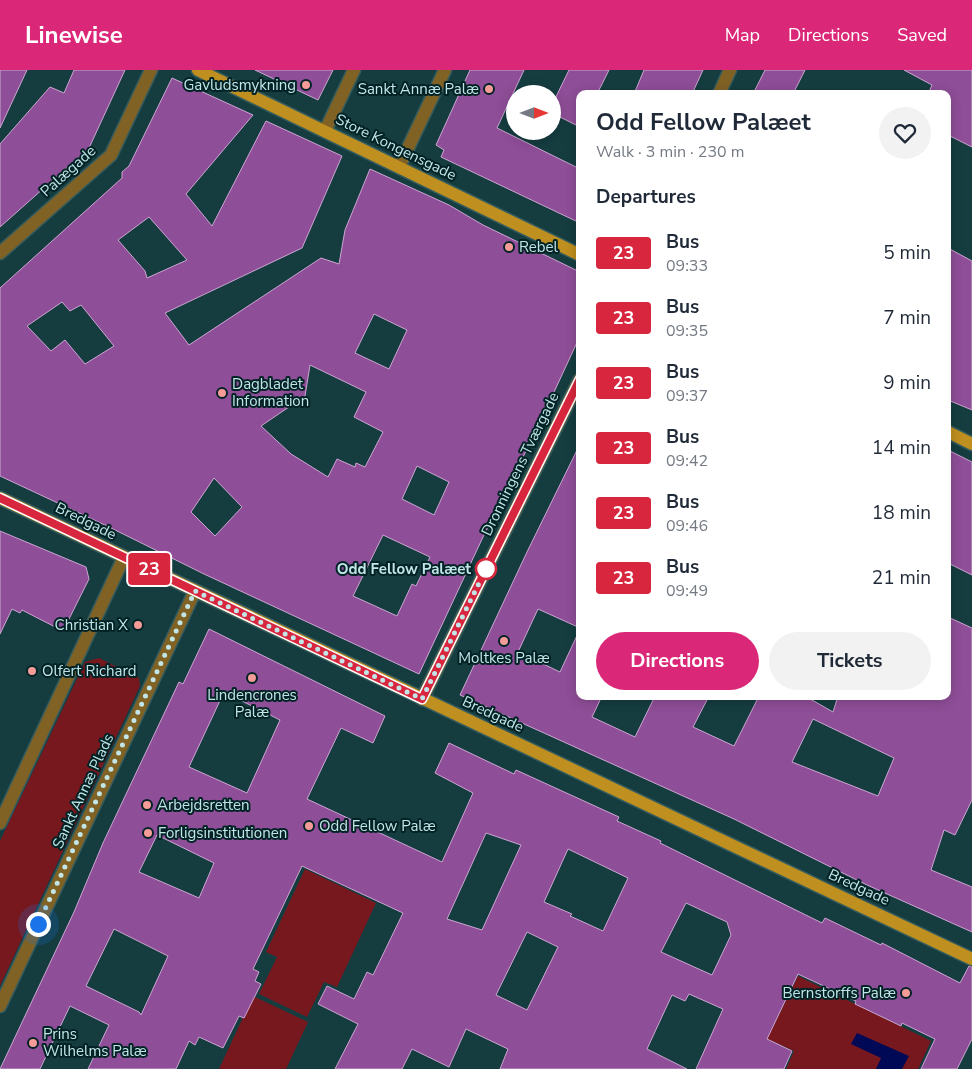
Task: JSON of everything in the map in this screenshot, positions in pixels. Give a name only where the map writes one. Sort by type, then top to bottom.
[{"type":"main road","name":"Store Kongensgade","points":[[198,70],[576,253]]},
{"type":"main road","points":[[951,434],[972,444]]},
{"type":"main road","name":"Bredgade","points":[[0,498],[972,958]]},
{"type":"street","name":"Palægade","points":[[0,253],[111,155],[151,70]]},
{"type":"street","points":[[325,131],[354,70]]},
{"type":"street","points":[[399,167],[445,70]]},
{"type":"street","points":[[721,90],[730,70]]},
{"type":"street","name":"Dronningens Tværgade","points":[[422,699],[576,386]]},
{"type":"street","points":[[0,823],[124,557]]},
{"type":"street","name":"Sankt Annæ Plads","points":[[0,1006],[195,591]]},
{"type":"shaded area","points":[[99,658],[139,678],[140,686],[0,986],[0,841],[85,662]]},
{"type":"shaded area","points":[[305,869],[376,903],[337,987],[324,982],[307,1017],[259,994],[277,957],[266,952]]},
{"type":"shaded area","points":[[798,976],[931,1041],[918,1069],[786,1069],[794,1051],[767,1039]]},
{"type":"shaded area","points":[[253,996],[308,1022],[286,1069],[219,1069]]},
{"type":"shaded area","points":[[857,1033],[909,1056],[902,1069],[876,1069],[881,1058],[851,1044]]},
{"type":"building","points":[[0,70],[27,70],[0,128]]},
{"type":"building","points":[[74,70],[125,70],[89,148],[0,227],[0,144],[50,87],[64,93]]},
{"type":"building","name":"Gavludsmykning","points":[[255,70],[333,70],[318,100]]},
{"type":"building","points":[[470,70],[524,70],[517,85],[506,85],[506,109],[497,128],[506,132],[506,140],[521,140],[576,167],[576,221],[441,157],[444,150],[436,145]]},
{"type":"building","points":[[569,70],[609,70],[599,90],[576,90],[576,125],[561,118],[561,86]]},
{"type":"building","points":[[644,70],[703,70],[694,90],[636,90]]},
{"type":"building","points":[[765,70],[805,70],[795,90],[755,90]]},
{"type":"building","points":[[904,70],[972,70],[972,147],[951,136],[951,90],[930,90],[932,85]]},
{"type":"building","points":[[172,78],[253,115],[186,194],[212,226],[266,121],[342,156],[302,248],[165,313],[189,345],[321,258],[339,264],[345,230],[370,169],[449,205],[483,225],[576,270],[576,345],[419,674],[0,476],[0,288],[122,178],[122,172],[129,166]],"holes":[[[149,217],[187,260],[147,278],[145,271],[118,240]],[[62,302],[70,311],[81,305],[114,346],[85,364],[65,340],[51,351],[27,326]],[[374,314],[407,330],[389,369],[355,353]],[[310,365],[366,392],[354,417],[383,432],[365,467],[356,463],[355,467],[337,459],[328,477],[291,454],[261,426],[305,396]],[[417,466],[449,482],[434,515],[402,499]],[[214,478],[242,507],[215,536],[191,512]],[[383,535],[430,557],[416,586],[412,584],[397,616],[353,596]]]},
{"type":"building","points":[[951,250],[972,261],[972,410],[951,401]]},
{"type":"building","points":[[576,452],[576,626],[538,609],[518,652],[560,672],[576,638],[576,700],[600,700],[592,717],[635,737],[653,700],[707,700],[693,727],[734,746],[757,700],[812,700],[833,712],[837,700],[951,700],[951,618],[972,628],[972,800],[955,835],[944,830],[931,870],[972,887],[972,932],[867,885],[734,819],[460,695]],"holes":[[[813,719],[894,758],[878,796],[792,762]]]},
{"type":"building","points":[[951,452],[972,462],[972,575],[951,564]]},
{"type":"building","points":[[0,531],[86,567],[89,579],[63,631],[22,610],[20,613],[12,609],[0,634]]},
{"type":"building","points":[[209,629],[385,716],[373,743],[341,728],[307,799],[442,862],[473,793],[435,773],[449,743],[514,774],[516,770],[619,817],[617,821],[661,841],[660,843],[822,923],[825,918],[881,945],[882,943],[960,983],[969,966],[972,967],[972,1039],[957,1069],[921,1069],[935,1039],[902,1023],[901,1026],[855,1004],[856,1001],[798,974],[767,1039],[792,1051],[784,1069],[696,1069],[723,1009],[689,994],[685,1001],[672,995],[647,1049],[687,1069],[500,1069],[508,1049],[466,1029],[449,1067],[412,1049],[402,1069],[335,1069],[358,1024],[318,1004],[327,986],[354,999],[367,972],[373,975],[403,913],[302,866],[253,969],[259,972],[255,981],[261,984],[244,1018],[239,1016],[223,1048],[199,1037],[195,1045],[189,1041],[176,1069],[88,1069],[109,1025],[70,1006],[40,1069],[0,1069],[179,682],[183,684]],"holes":[[[224,692],[280,720],[247,793],[189,767]],[[486,833],[521,845],[482,930],[447,919]],[[157,835],[214,863],[199,898],[139,872]],[[568,849],[628,878],[603,931],[570,916],[572,914],[544,902]],[[686,903],[727,922],[731,935],[712,975],[661,952]],[[114,929],[168,956],[141,1015],[139,1012],[86,986]],[[527,932],[558,947],[527,1010],[496,995]]]},
{"type":"bus line","name":"23","points":[[0,498],[422,699],[576,387]]},
{"type":"place","name":"Gavludsmykning","points":[[306,85]]},
{"type":"place","name":"Sankt Annæ Palæ","points":[[489,89]]},
{"type":"place","name":"Rebel","points":[[509,247]]},
{"type":"place","name":"Dagbladet Information","points":[[222,393]]},
{"type":"place","name":"Odd Fellow Palæet","points":[[486,569]]},
{"type":"place","name":"Christian X","points":[[138,625]]},
{"type":"place","name":"Moltkes Palæ","points":[[504,641]]},
{"type":"place","name":"Olfert Richard","points":[[32,671]]},
{"type":"place","name":"Lindencrones Palæ","points":[[252,678]]},
{"type":"place","name":"Arbejdsretten","points":[[147,805]]},
{"type":"place","name":"Odd Fellow Palæ","points":[[309,826]]},
{"type":"place","name":"Forligsinstitutionen","points":[[148,833]]},
{"type":"place","name":"Bernstorffs Palæ","points":[[906,993]]},
{"type":"place","name":"Prins Wilhelms Palæ","points":[[33,1043]]},
{"type":"route","points":[[38,924],[195,591],[422,699],[486,569]]}]
